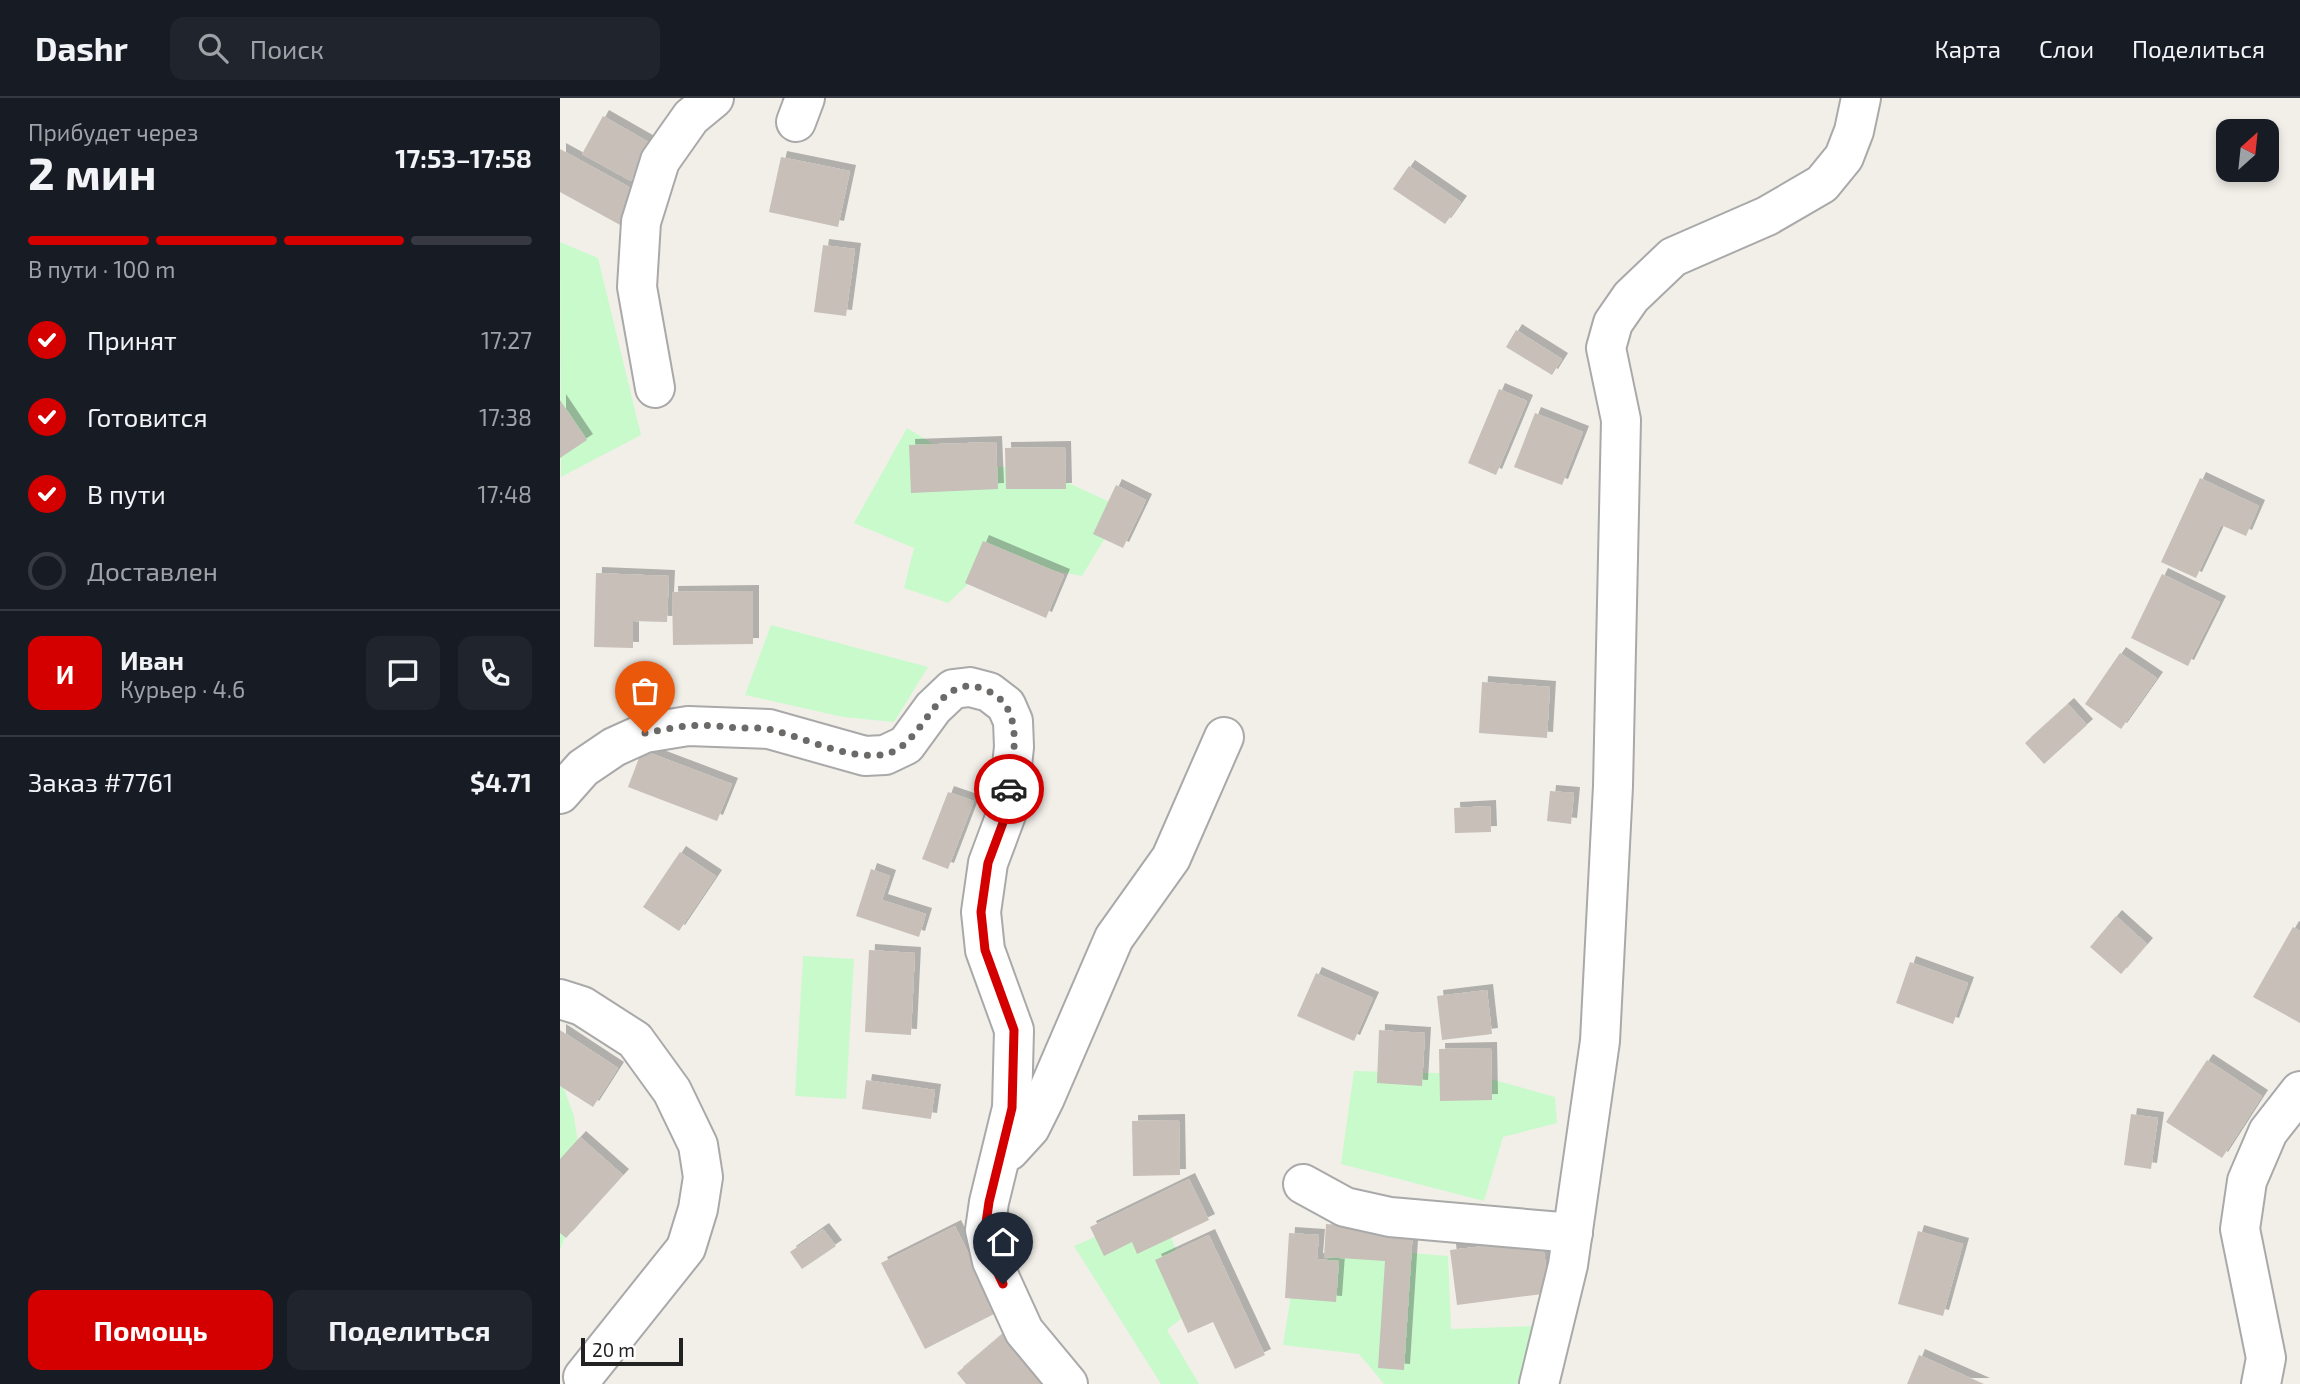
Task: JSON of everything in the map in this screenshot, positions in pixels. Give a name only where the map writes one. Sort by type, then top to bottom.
[{"type":"street","points":[[655,388],[637,287],[641,222],[660,161],[691,117],[714,98]]},
{"type":"street","points":[[1539,1384],[1568,1265],[1600,1041],[1613,786],[1622,420],[1606,348],[1613,323],[1632,297],[1673,257],[1767,216],[1822,184],[1844,158],[1854,131],[1861,98]]},
{"type":"street","points":[[560,794],[583,768],[614,747],[645,733],[688,726],[769,729],[865,756],[885,755],[906,745],[933,708],[953,689],[970,687],[989,692],[1006,705],[1013,721],[1014,747],[1007,812],[988,863],[981,912],[985,950],[1014,1030],[1012,1108],[985,1230],[992,1261],[1024,1331],[1068,1384]]},
{"type":"street","points":[[1000,1159],[1030,1128],[1114,938],[1171,858],[1223,737]]},
{"type":"street","points":[[560,999],[582,1006],[635,1040],[672,1091],[698,1146],[703,1177],[698,1209],[686,1248],[583,1377]]},
{"type":"street","points":[[2270,1375],[2240,1229],[2247,1181],[2268,1132],[2300,1091]]},
{"type":"street","points":[[1303,1184],[1345,1207],[1390,1217],[1573,1233]]},
{"type":"green space","points":[[560,242],[598,258],[641,435],[561,477]]},
{"type":"green space","points":[[907,428],[966,464],[1040,470],[1123,508],[1082,576],[995,559],[948,603],[904,588],[914,548],[854,523]]},
{"type":"green space","points":[[771,625],[928,667],[894,722],[843,717],[745,695]]},
{"type":"green space","points":[[803,956],[854,959],[846,1099],[795,1096]]},
{"type":"green space","points":[[1354,1071],[1473,1074],[1555,1097],[1557,1123],[1503,1137],[1484,1201],[1341,1164]]},
{"type":"green space","points":[[560,1078],[574,1116],[584,1184],[560,1250]]},
{"type":"green space","points":[[1160,1209],[1198,1305],[1167,1330],[1199,1384],[1161,1384],[1074,1246]]},
{"type":"green space","points":[[1351,1248],[1448,1256],[1451,1329],[1536,1326],[1526,1384],[1384,1384],[1359,1354],[1283,1345],[1294,1275]]},
{"type":"building","points":[[603,116],[652,144],[631,181],[582,154]]},
{"type":"building","points":[[560,149],[640,193],[622,226],[560,192]]},
{"type":"building","points":[[781,157],[850,171],[838,227],[769,212]]},
{"type":"building","points":[[1409,166],[1461,202],[1445,224],[1393,189]]},
{"type":"building","points":[[823,245],[855,249],[846,316],[814,312]]},
{"type":"building","points":[[1516,330],[1562,359],[1552,375],[1506,347]]},
{"type":"building","points":[[1499,389],[1527,401],[1496,475],[1468,463]]},
{"type":"building","points":[[560,400],[587,440],[560,458]]},
{"type":"building","points":[[1535,413],[1583,432],[1562,485],[1514,467]]},
{"type":"building","points":[[996,442],[998,489],[911,493],[909,445]]},
{"type":"building","points":[[1065,447],[1066,489],[1006,489],[1005,448]]},
{"type":"building","points":[[2200,478],[2259,506],[2246,536],[2221,525],[2196,578],[2161,562]]},
{"type":"building","points":[[1116,485],[1146,500],[1123,548],[1093,534]]},
{"type":"building","points":[[983,541],[1064,575],[1046,618],[965,583]]},
{"type":"building","points":[[596,573],[669,576],[667,622],[633,621],[633,648],[594,647]]},
{"type":"building","points":[[2162,574],[2220,602],[2188,666],[2131,638]]},
{"type":"building","points":[[753,591],[753,644],[673,645],[672,592]]},
{"type":"building","points":[[2120,653],[2157,678],[2121,729],[2085,704]]},
{"type":"building","points":[[1482,682],[1550,687],[1547,738],[1479,733]]},
{"type":"building","points":[[2068,704],[2087,725],[2044,764],[2025,743]]},
{"type":"building","points":[[642,750],[732,784],[717,821],[628,787]]},
{"type":"building","points":[[1550,791],[1574,793],[1571,824],[1547,821]]},
{"type":"building","points":[[948,792],[974,801],[948,869],[922,859]]},
{"type":"building","points":[[1490,806],[1491,832],[1455,833],[1454,808]]},
{"type":"building","points":[[680,852],[716,876],[679,931],[643,907]]},
{"type":"building","points":[[871,869],[890,876],[882,900],[926,914],[919,937],[856,916]]},
{"type":"building","points":[[2116,916],[2147,944],[2121,974],[2090,947]]},
{"type":"building","points":[[2293,927],[2300,931],[2300,1023],[2253,997]]},
{"type":"building","points":[[869,950],[915,953],[911,1035],[865,1032]]},
{"type":"building","points":[[1910,962],[1968,983],[1953,1024],[1896,1003]]},
{"type":"building","points":[[1316,973],[1373,998],[1354,1041],[1297,1016]]},
{"type":"building","points":[[1487,990],[1492,1034],[1442,1040],[1437,996]]},
{"type":"building","points":[[560,1030],[618,1068],[593,1107],[560,1086]]},
{"type":"building","points":[[1379,1030],[1425,1033],[1422,1086],[1377,1083]]},
{"type":"building","points":[[1491,1048],[1492,1100],[1440,1101],[1439,1049]]},
{"type":"building","points":[[2207,1060],[2262,1096],[2222,1158],[2166,1122]]},
{"type":"building","points":[[866,1080],[935,1090],[931,1119],[862,1109]]},
{"type":"building","points":[[2131,1114],[2158,1118],[2151,1169],[2124,1165]]},
{"type":"building","points":[[1179,1120],[1180,1175],[1133,1176],[1132,1121]]},
{"type":"building","points":[[580,1137],[623,1175],[566,1238],[560,1233],[560,1159]]},
{"type":"building","points":[[1189,1179],[1209,1220],[1137,1254],[1132,1242],[1104,1256],[1090,1227]]},
{"type":"building","points":[[1326,1224],[1413,1230],[1404,1370],[1378,1368],[1385,1261],[1324,1257]]},
{"type":"building","points":[[955,1226],[998,1312],[925,1349],[881,1263]]},
{"type":"building","points":[[823,1229],[836,1246],[802,1269],[790,1252]]},
{"type":"building","points":[[1918,1231],[1963,1244],[1943,1316],[1898,1304]]},
{"type":"building","points":[[1289,1233],[1319,1235],[1317,1259],[1339,1261],[1336,1302],[1285,1298]]},
{"type":"building","points":[[1209,1235],[1265,1355],[1235,1369],[1213,1322],[1188,1333],[1155,1260]]},
{"type":"building","points":[[1542,1239],[1550,1293],[1457,1305],[1450,1250]]},
{"type":"building","points":[[1005,1332],[1048,1384],[966,1384],[957,1373]]},
{"type":"building","points":[[1919,1355],[1984,1384],[1907,1384]]},
{"type":"way so far","points":[[645,733],[688,726],[769,729],[865,756],[885,755],[906,745],[933,708],[953,689],[970,687],[989,692],[1006,705],[1013,721],[1014,747],[1009,789]]},
{"type":"route","points":[[1003,1284],[992,1261],[985,1230],[989,1202],[1012,1108],[1014,1030],[985,950],[981,912],[988,863],[1007,812],[1009,789]]}]
